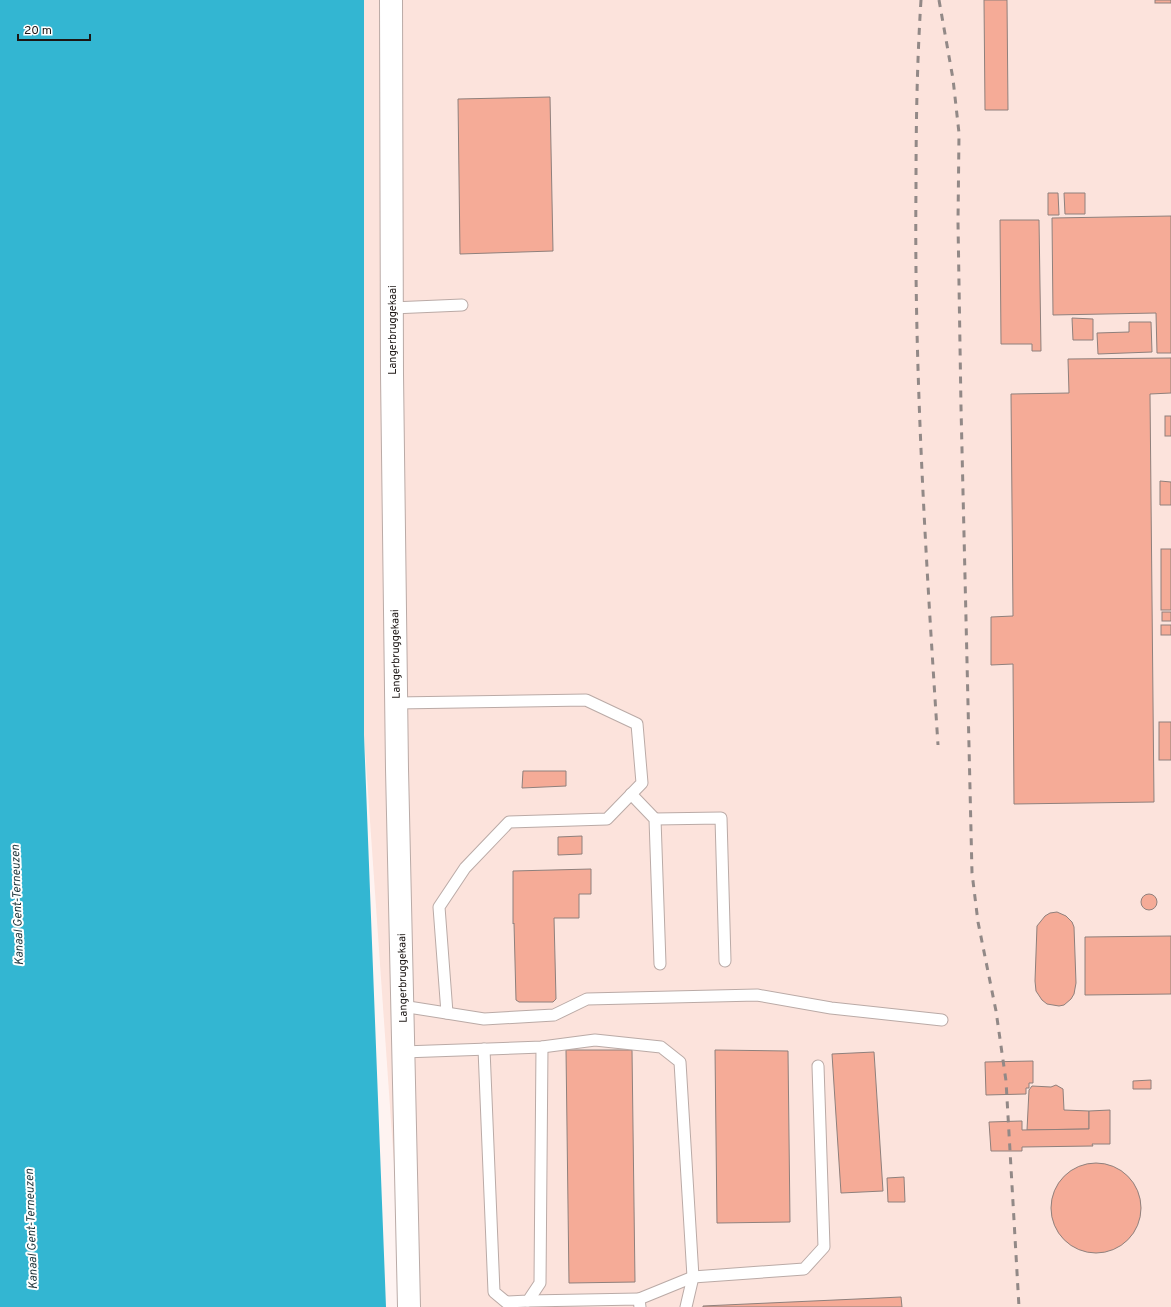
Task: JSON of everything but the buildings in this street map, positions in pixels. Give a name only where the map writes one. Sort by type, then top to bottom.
[{"type":"main road","name":"Langerbruggekaai","points":[[391,0],[396,703],[409,1307]]},
{"type":"lane","points":[[392,308],[462,305]]},
{"type":"lane","points":[[396,703],[586,700],[637,724],[642,783],[607,819],[508,822],[465,868],[439,907],[446,1013]]},
{"type":"lane","points":[[632,794],[654,819],[660,964]]},
{"type":"lane","points":[[654,819],[721,818],[725,961]]},
{"type":"lane","points":[[402,1006],[484,1019],[554,1015],[587,999],[757,995],[831,1008],[942,1020]]},
{"type":"lane","points":[[403,1052],[542,1047],[595,1040],[661,1047],[680,1062],[693,1277],[686,1307]]},
{"type":"lane","points":[[528,1301],[540,1283],[542,1047]]},
{"type":"lane","points":[[484,1049],[494,1292],[506,1302],[640,1303],[693,1277],[804,1270],[824,1247],[818,1066]]},
{"type":"shaded area","points":[[364,0],[1171,0],[1171,1307],[404,1307],[364,735]]},
{"type":"water","name":"Kanaal Gent-Terneuzen","points":[[0,0],[364,0],[364,735],[386,1307],[0,1307]]},
{"type":"railway","points":[[921,0],[916,140],[917,326],[925,536],[938,745]]},
{"type":"railway","points":[[939,0],[953,79],[959,133],[958,222],[961,407],[972,873],[978,922],[996,1011],[1006,1081],[1019,1307]]}]
